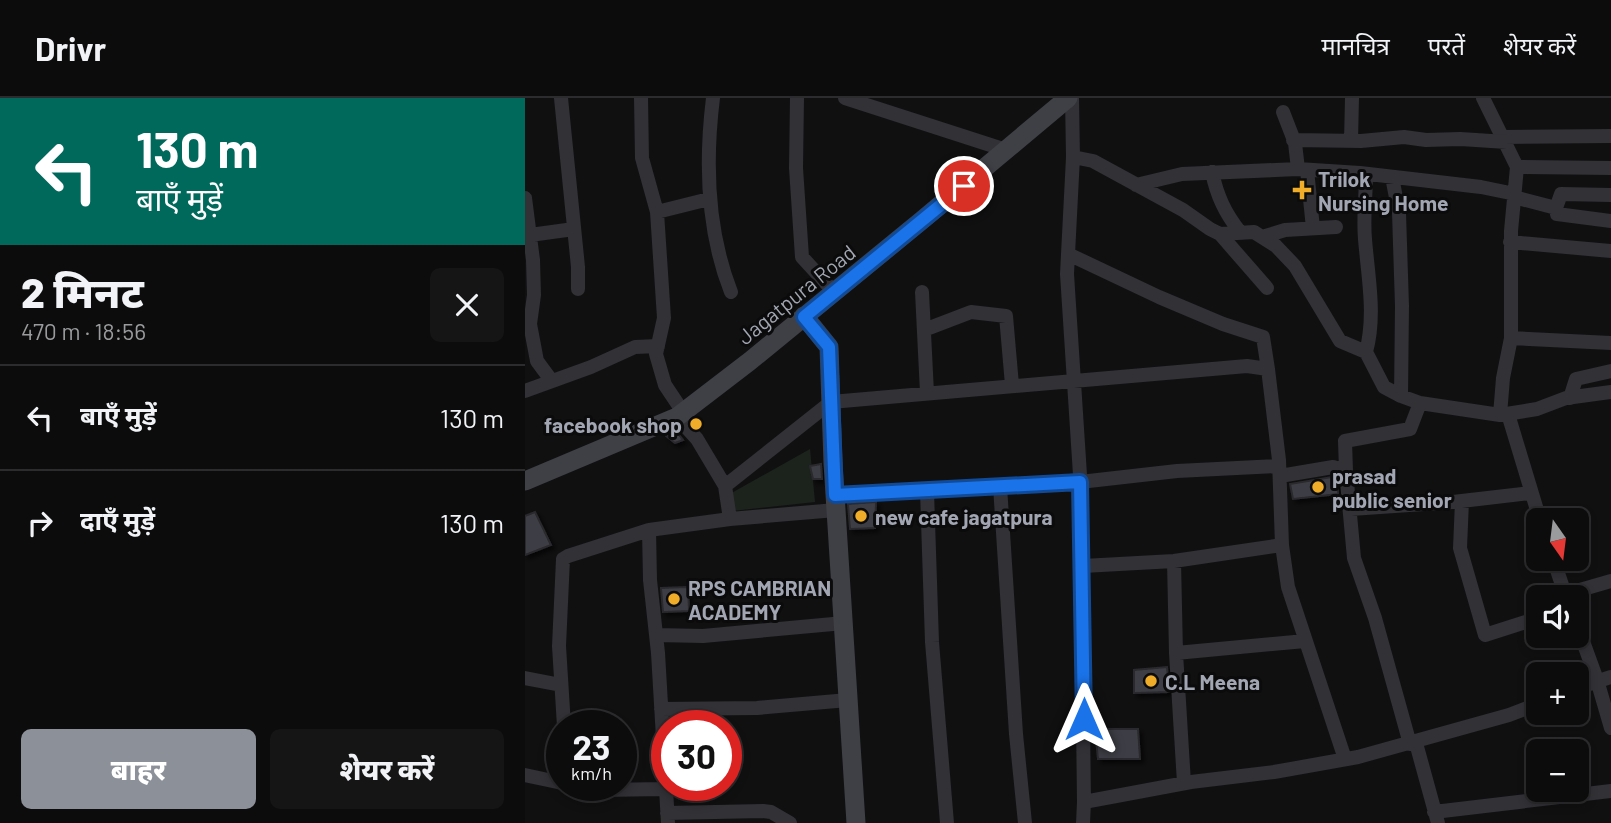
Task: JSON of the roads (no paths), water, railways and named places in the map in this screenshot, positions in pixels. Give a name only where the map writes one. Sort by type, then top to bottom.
[{"type":"street","points":[[561,98],[578,289]]},
{"type":"street","points":[[641,98],[642,158],[657,212],[664,318],[656,354],[665,385],[680,414],[725,486],[730,519]]},
{"type":"street","points":[[713,98],[709,199],[719,262],[731,292]]},
{"type":"street","points":[[797,98],[796,168],[801,257],[834,292]]},
{"type":"street","points":[[845,98],[1006,150]]},
{"type":"street","points":[[1070,98],[1073,157],[1067,274],[1083,566],[1083,823]]},
{"type":"street","name":"Jagatpura Road","points":[[525,481],[680,414],[804,317],[1070,98]]},
{"type":"street","points":[[1351,141],[1352,98]]},
{"type":"street","points":[[1483,98],[1517,167],[1510,242],[1511,338],[1503,379],[1504,414],[1536,508]]},
{"type":"street","points":[[1283,112],[1303,169],[1313,228]]},
{"type":"street","points":[[1293,140],[1351,141],[1404,137],[1426,140],[1505,140],[1530,135],[1568,138],[1611,136]]},
{"type":"street","points":[[1073,157],[1093,162],[1220,234],[1267,288]]},
{"type":"street","points":[[1517,167],[1611,169]]},
{"type":"street","points":[[1136,185],[1182,174],[1303,169],[1481,187],[1556,208]]},
{"type":"street","points":[[1212,172],[1218,198],[1240,232]]},
{"type":"street","points":[[1366,174],[1365,237],[1372,330],[1366,352]]},
{"type":"street","points":[[1392,177],[1399,213],[1401,396]]},
{"type":"street","points":[[1611,195],[1561,194],[1556,208],[1557,214],[1611,221]]},
{"type":"street","points":[[525,198],[534,295],[530,324],[537,361],[551,380]]},
{"type":"street","points":[[657,212],[709,199]]},
{"type":"street","points":[[1262,237],[1285,230],[1336,227]]},
{"type":"street","points":[[530,235],[574,229]]},
{"type":"street","points":[[1220,234],[1254,232],[1276,246],[1296,266],[1340,341],[1366,352],[1384,387],[1401,396],[1420,403],[1504,414],[1537,409],[1570,398],[1611,392]]},
{"type":"street","points":[[1510,242],[1611,251]]},
{"type":"street","points":[[1067,254],[1159,298],[1263,337],[1279,471],[1282,545],[1288,587],[1345,760]]},
{"type":"street","points":[[922,292],[927,393]]},
{"type":"street","points":[[924,330],[971,312],[1006,316],[1013,385]]},
{"type":"street","points":[[804,317],[829,347],[856,823]]},
{"type":"street","points":[[1511,338],[1611,343]]},
{"type":"street","points":[[525,391],[591,367],[635,347],[658,346]]},
{"type":"street","points":[[725,486],[831,402],[1074,379],[1247,366],[1268,369]]},
{"type":"street","points":[[1570,398],[1576,379],[1611,370]]},
{"type":"street","points":[[1420,403],[1410,429],[1345,441],[1346,471],[1354,558],[1436,818],[1611,791]]},
{"type":"street","points":[[563,710],[559,646],[563,559],[649,530],[927,491],[1080,482],[1177,471],[1279,471],[1333,467],[1346,471]]},
{"type":"street","points":[[1000,486],[1016,734],[1025,823]]},
{"type":"street","points":[[927,491],[932,642],[947,823]]},
{"type":"street","points":[[1350,509],[1531,493]]},
{"type":"street","points":[[1462,501],[1460,548],[1485,635],[1526,622]]},
{"type":"street","points":[[649,530],[650,580],[661,709],[757,708],[848,700]]},
{"type":"street","points":[[1083,566],[1174,561],[1282,545]]},
{"type":"street","points":[[1174,561],[1175,653],[1184,783]]},
{"type":"street","points":[[1589,588],[1611,581]]},
{"type":"street","points":[[656,635],[703,636],[844,623]]},
{"type":"street","points":[[1175,653],[1305,641]]},
{"type":"street","points":[[1588,648],[1604,679],[1611,728]]},
{"type":"street","points":[[525,678],[561,685]]},
{"type":"street","points":[[1084,802],[1184,783],[1345,760],[1413,743],[1526,709]]},
{"type":"street","points":[[525,775],[546,780]]},
{"type":"street","points":[[667,818],[763,811],[771,812],[790,823]]},
{"type":"place","name":"Trilok Nursing Home","points":[[1302,190]]},
{"type":"place","name":"facebook shop","points":[[696,424]]},
{"type":"place","name":"prasad public senior","points":[[1318,487]]},
{"type":"place","name":"new cafe jagatpura","points":[[861,516]]},
{"type":"place","name":"RPS CAMBRIAN ACADEMY","points":[[674,599]]},
{"type":"place","name":"C.L Meena","points":[[1151,681]]}]
